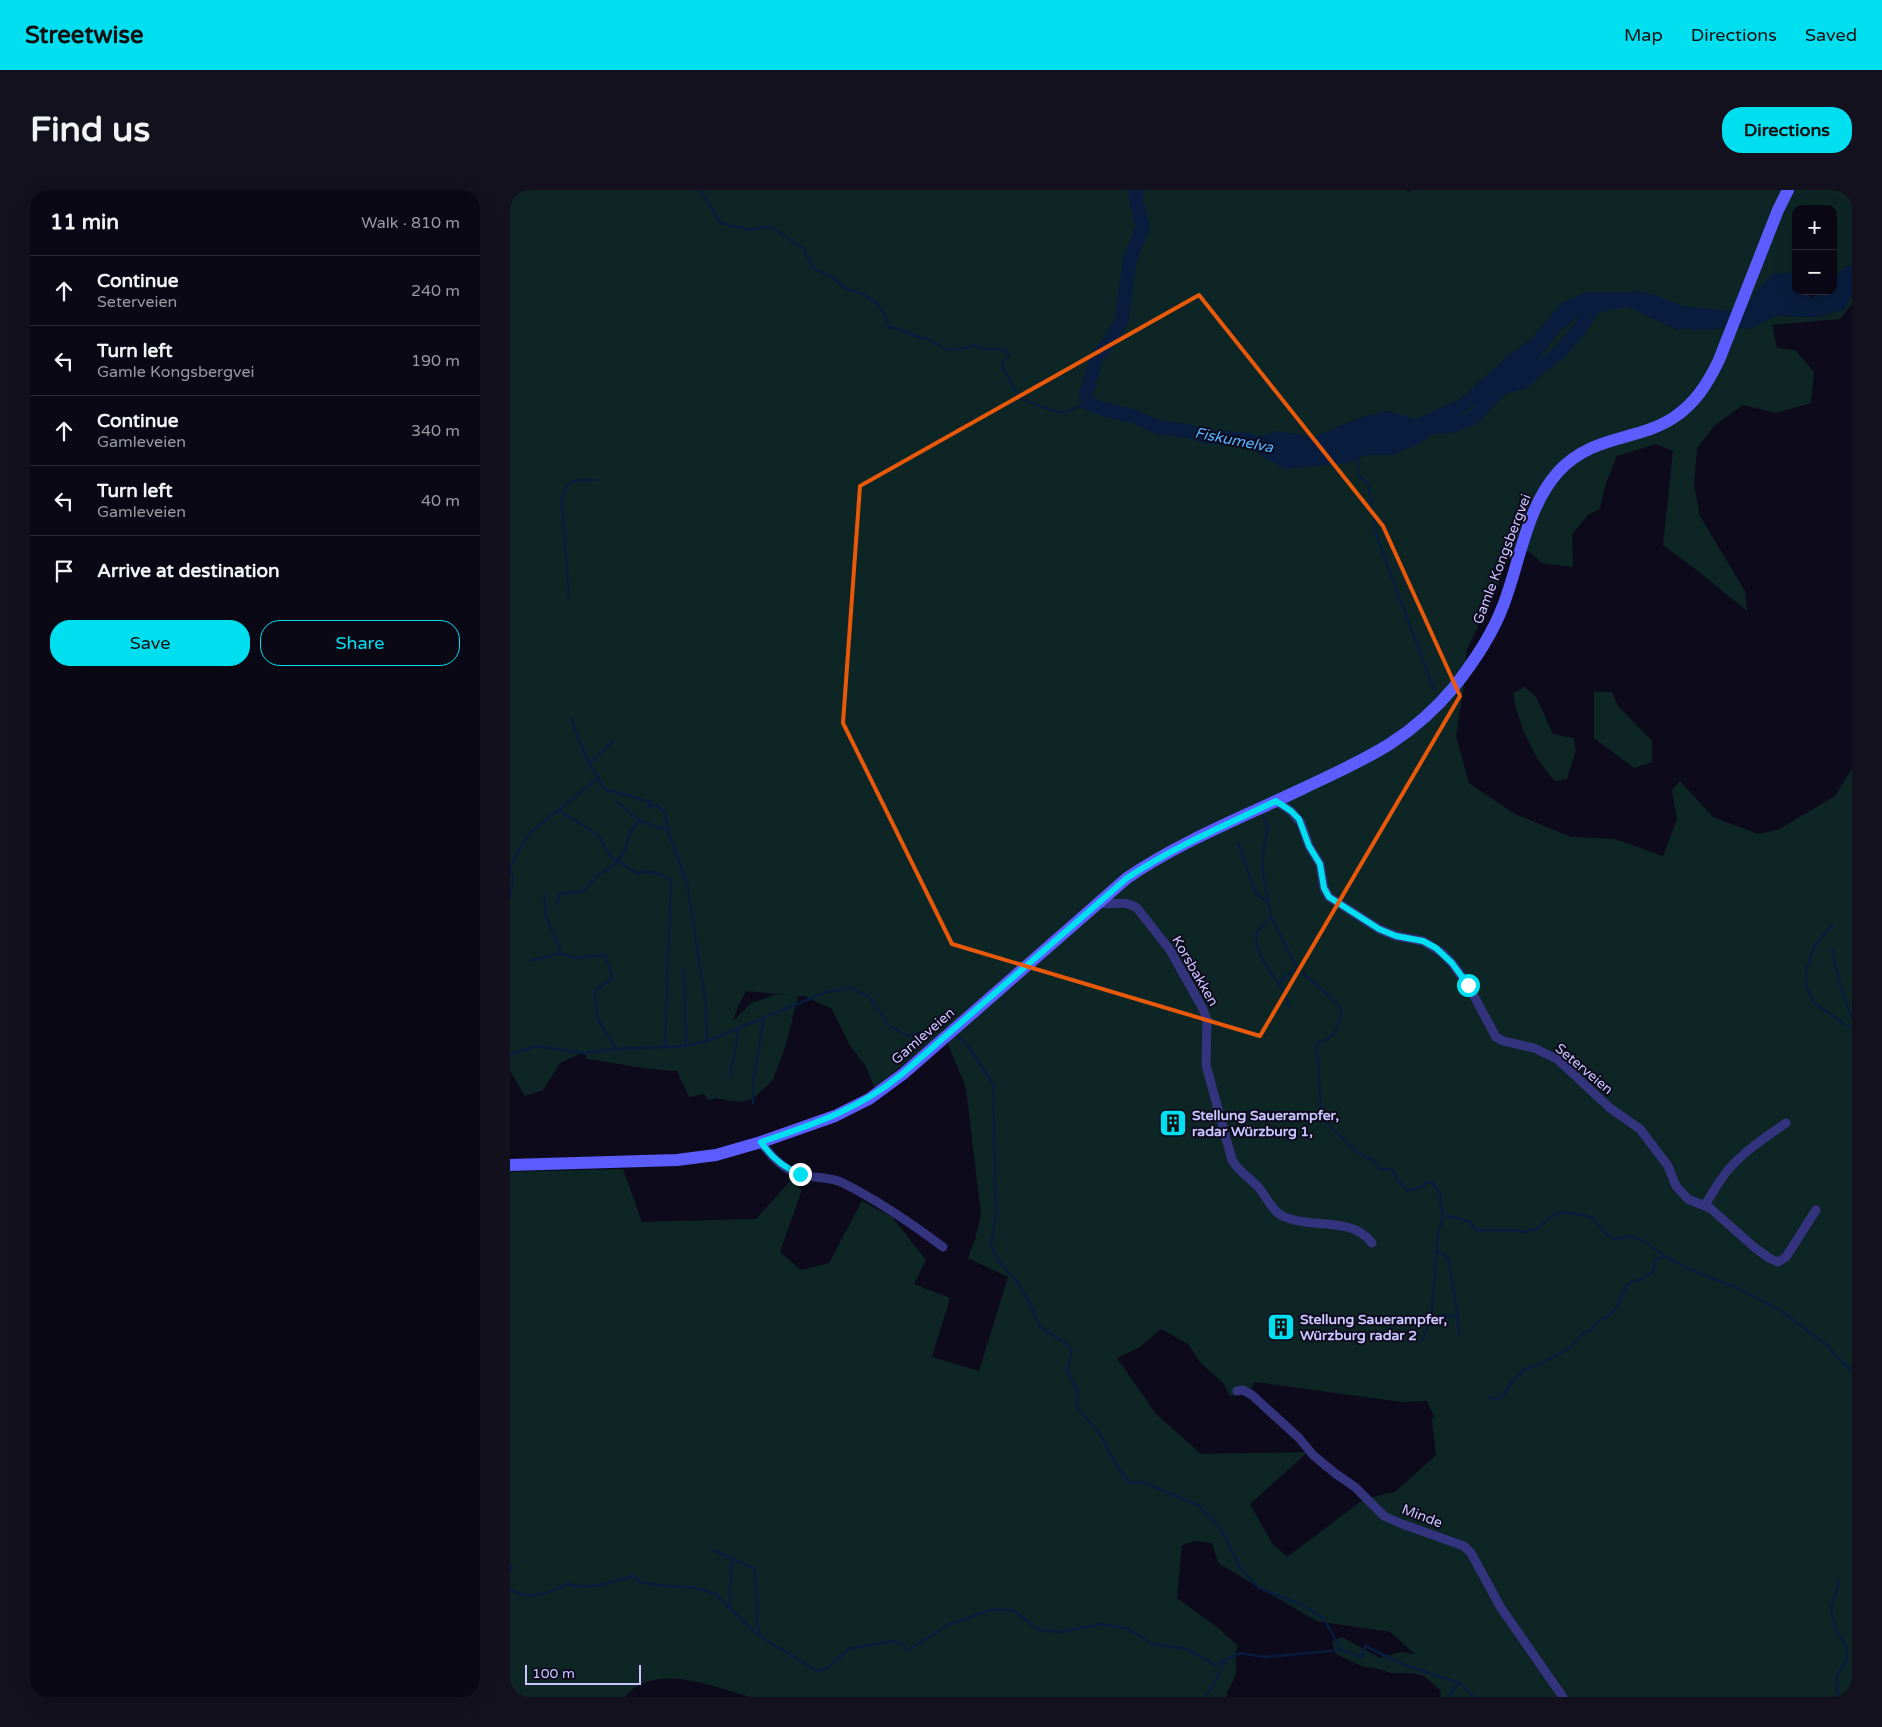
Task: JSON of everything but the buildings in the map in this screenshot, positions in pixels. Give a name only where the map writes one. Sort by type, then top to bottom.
[{"type":"main road","name":"Gamle Kongsbergvei","points":[[1083,917],[1127,878],[1147,864],[1386,748],[1410,731],[1432,711],[1466,670],[1497,621],[1533,516],[1542,496],[1554,478],[1570,462],[1589,449],[1613,439],[1653,428],[1673,418],[1683,411],[1709,380],[1719,360],[1778,210],[1788,190]]},
{"type":"main road","name":"Gamleveien","points":[[510,1165],[691,1159],[716,1156],[847,1111],[869,1099],[890,1084],[1083,917]]},
{"type":"street","name":"Seterveien","points":[[1276,801],[1299,819],[1309,846],[1320,864],[1324,888],[1329,897],[1379,929],[1396,936],[1423,941],[1441,952],[1452,963],[1468,985],[1496,1037],[1503,1042],[1534,1048],[1557,1060],[1610,1108],[1640,1129],[1668,1166],[1681,1193],[1688,1199],[1719,1215],[1754,1247],[1778,1262],[1786,1257],[1816,1210]]},
{"type":"street","name":"Korsbakken","points":[[1098,903],[1122,902],[1137,908],[1170,950],[1194,993],[1207,1020],[1205,1052],[1207,1070],[1232,1160],[1236,1166],[1252,1181],[1274,1210],[1281,1215],[1298,1220],[1353,1229],[1364,1234],[1372,1243]]},
{"type":"street","points":[[1704,1206],[1727,1171],[1738,1159],[1760,1140],[1786,1123]]},
{"type":"street","points":[[761,1142],[772,1157],[792,1171],[806,1176],[822,1177],[841,1182],[894,1212],[943,1247]]},
{"type":"street","name":"Minde","points":[[1237,1391],[1243,1390],[1252,1395],[1299,1438],[1313,1455],[1355,1487],[1384,1516],[1464,1546],[1471,1553],[1515,1629],[1563,1697]]},
{"type":"highlighted area","points":[[1199,295],[1383,526],[1460,696],[1260,1036],[952,944],[843,723],[860,486]]},
{"type":"green space","points":[[510,190],[1405,190],[1409,192],[1411,190],[1852,190],[1852,265],[1844,267],[1837,276],[1837,205],[1792,205],[1792,274],[1790,272],[1759,288],[1742,316],[1686,316],[1666,313],[1626,293],[1561,304],[1532,339],[1506,357],[1459,400],[1416,420],[1387,411],[1363,417],[1313,437],[1278,431],[1348,463],[1365,455],[1392,455],[1494,391],[1520,380],[1561,330],[1590,307],[1628,307],[1677,330],[1728,326],[1750,329],[1775,316],[1816,317],[1843,310],[1852,296],[1852,304],[1840,319],[1772,325],[1777,348],[1795,350],[1814,372],[1811,403],[1776,413],[1743,405],[1715,425],[1697,448],[1694,484],[1700,516],[1745,591],[1747,611],[1663,545],[1673,451],[1656,444],[1617,456],[1605,486],[1600,509],[1589,514],[1572,534],[1573,567],[1542,563],[1528,551],[1508,560],[1498,587],[1467,649],[1456,736],[1469,783],[1513,813],[1571,837],[1615,839],[1663,856],[1677,819],[1672,790],[1680,781],[1713,817],[1758,834],[1778,830],[1835,796],[1852,769],[1852,1697],[1441,1697],[1440,1690],[1424,1676],[1411,1673],[1391,1673],[1364,1667],[1336,1654],[1332,1641],[1342,1637],[1380,1658],[1401,1652],[1415,1654],[1390,1632],[1316,1621],[1218,1563],[1212,1543],[1195,1541],[1182,1545],[1177,1598],[1218,1628],[1238,1646],[1235,1656],[1235,1674],[1226,1694],[1227,1697],[750,1697],[702,1683],[668,1679],[651,1680],[637,1686],[625,1697],[510,1697],[510,1172],[623,1169],[642,1222],[756,1219],[790,1181],[802,1190],[780,1252],[801,1270],[829,1263],[862,1201],[892,1217],[926,1260],[914,1284],[950,1298],[932,1357],[979,1371],[1008,1277],[968,1258],[981,1215],[966,1088],[943,1032],[875,1088],[865,1065],[850,1046],[832,1009],[804,996],[798,996],[785,1048],[773,1080],[753,1099],[737,1102],[716,1098],[708,1100],[704,1094],[689,1097],[677,1071],[643,1068],[587,1059],[584,1052],[560,1063],[543,1090],[525,1096],[510,1071]],"holes":[[[746,991],[789,995],[775,995],[751,1003],[733,1021]],[[1161,1329],[1188,1344],[1200,1362],[1224,1384],[1230,1396],[1247,1394],[1255,1382],[1402,1402],[1427,1401],[1434,1416],[1432,1420],[1436,1455],[1395,1492],[1364,1499],[1287,1557],[1272,1543],[1250,1504],[1308,1452],[1201,1454],[1156,1414],[1117,1358],[1140,1347]]]},
{"type":"green space","points":[[1525,687],[1536,697],[1553,734],[1573,738],[1576,750],[1567,779],[1555,781],[1533,751],[1519,717],[1513,693]]},
{"type":"green space","points":[[1594,692],[1612,692],[1618,706],[1652,741],[1652,762],[1634,768],[1594,738]]},
{"type":"water","points":[[1852,265],[1852,296],[1843,310],[1816,317],[1775,316],[1750,329],[1728,326],[1718,329],[1693,330],[1687,328],[1678,330],[1628,307],[1590,307],[1561,330],[1520,380],[1494,391],[1415,446],[1392,455],[1365,455],[1348,463],[1285,469],[1258,454],[1249,440],[1278,431],[1313,437],[1363,417],[1387,411],[1416,419],[1459,400],[1506,357],[1532,339],[1561,303],[1587,292],[1626,293],[1666,313],[1686,316],[1742,316],[1759,288],[1773,274],[1790,272],[1792,274],[1792,295],[1808,295],[1811,298],[1817,295],[1837,295],[1837,276],[1844,267]]},
{"type":"waterway","points":[[700,190],[721,223],[750,230],[762,227],[773,228],[804,249],[812,266],[817,270],[832,277],[847,289],[861,293],[878,304],[889,327],[926,338],[947,350],[975,345],[984,349],[1004,349],[1009,355],[1002,364],[1019,398],[1057,412],[1066,412],[1088,403]]},
{"type":"waterway","name":"Fiskumelva","points":[[1136,190],[1136,201],[1143,227],[1130,259],[1122,318],[1115,334],[1096,359],[1086,395],[1088,403],[1103,409],[1133,416],[1157,427],[1188,431],[1208,437],[1249,440],[1266,446]]},
{"type":"waterway","name":"Fiskumelva","points":[[1426,427],[1451,426],[1473,418],[1501,388],[1525,381],[1559,353],[1578,331],[1595,306],[1636,298],[1654,302],[1682,313],[1729,318]]},
{"type":"waterway","points":[[1358,457],[1359,476],[1368,483],[1377,537],[1434,690]]},
{"type":"waterway","points":[[569,598],[562,505],[564,490],[570,483],[575,481],[596,480]]},
{"type":"waterway","points":[[571,719],[589,764],[605,789],[650,802],[649,807],[657,805],[665,813],[669,834],[687,883],[706,1005],[707,1041]]},
{"type":"waterway","points":[[589,764],[613,741]]},
{"type":"waterway","points":[[510,898],[513,880],[510,867],[530,833],[597,779]]},
{"type":"waterway","points":[[617,802],[639,820]]},
{"type":"waterway","points":[[559,810],[599,836],[610,856],[637,873],[654,873],[671,880],[665,1047]]},
{"type":"waterway","points":[[1262,815],[1268,827],[1263,853],[1263,871],[1271,917],[1298,969],[1338,1004],[1342,1012],[1339,1024],[1331,1036],[1316,1044],[1315,1047],[1321,1105],[1327,1123],[1357,1151],[1373,1160],[1380,1169],[1391,1169],[1408,1191],[1432,1182],[1440,1193],[1443,1215],[1438,1234],[1432,1312],[1423,1340]]},
{"type":"waterway","points":[[557,904],[560,894],[584,891],[597,876],[618,862],[625,850],[631,831],[639,820],[666,829]]},
{"type":"waterway","points":[[1238,843],[1255,892],[1262,899],[1267,900]]},
{"type":"waterway","points":[[544,895],[546,917],[559,946],[560,953]]},
{"type":"waterway","points":[[1271,917],[1256,933],[1256,942],[1262,960],[1282,989],[1290,1008]]},
{"type":"waterway","points":[[1832,925],[1815,945],[1806,971],[1807,988],[1814,1003],[1852,1029]]},
{"type":"waterway","points":[[1832,950],[1840,985],[1852,1019]]},
{"type":"waterway","points":[[530,961],[560,953],[576,958],[605,955],[613,978],[594,991],[598,1019],[616,1049]]},
{"type":"waterway","points":[[684,969],[686,1046]]},
{"type":"waterway","points":[[1279,983],[1287,975],[1298,969]]},
{"type":"waterway","points":[[510,1054],[536,1046],[584,1053],[616,1049],[686,1046],[707,1041],[826,992],[852,988],[870,998],[889,1025],[907,1036],[924,1032]]},
{"type":"waterway","points":[[753,1103],[753,1082],[764,1019]]},
{"type":"waterway","points":[[730,1077],[739,1028]]},
{"type":"waterway","points":[[955,1034],[969,1047],[993,1084],[996,1213],[991,1246],[998,1260],[1018,1283],[1040,1327],[1066,1343],[1072,1350],[1067,1370],[1078,1392],[1076,1406],[1099,1433],[1119,1469],[1130,1483],[1143,1482],[1198,1505],[1220,1527],[1241,1569],[1259,1588],[1305,1606],[1324,1619],[1341,1650],[1362,1657],[1365,1646],[1405,1665],[1459,1683],[1474,1697]]},
{"type":"waterway","points":[[1443,1215],[1468,1221],[1477,1230],[1514,1230],[1526,1232],[1537,1229],[1550,1217],[1562,1212],[1593,1218],[1607,1235],[1615,1239],[1633,1236],[1689,1269],[1737,1288],[1780,1310],[1829,1347],[1852,1371]]},
{"type":"waterway","points":[[1437,1250],[1448,1258],[1458,1316],[1459,1336]]},
{"type":"waterway","points":[[1488,1397],[1498,1399],[1503,1396],[1510,1384],[1524,1370],[1544,1362],[1571,1347],[1585,1331],[1590,1331],[1602,1318],[1606,1318],[1617,1307],[1626,1286],[1634,1281],[1641,1280],[1653,1272],[1655,1260],[1664,1256]]},
{"type":"waterway","points":[[1441,1315],[1457,1316]]},
{"type":"waterway","points":[[713,1550],[755,1569],[757,1619],[760,1636]]},
{"type":"waterway","points":[[731,1610],[732,1562]]},
{"type":"waterway","points":[[510,1564],[512,1567],[510,1572]]},
{"type":"waterway","points":[[510,1589],[517,1593],[531,1596],[546,1593],[567,1584],[584,1587],[609,1583],[633,1576],[640,1582],[655,1585],[698,1588],[715,1594],[757,1634],[817,1671],[826,1669],[849,1649],[891,1641],[903,1644],[907,1651],[948,1625],[991,1610],[1013,1610],[1039,1630],[1061,1632],[1101,1624],[1128,1629],[1152,1644],[1187,1649],[1215,1665],[1241,1653],[1264,1657],[1341,1650]]},
{"type":"waterway","points":[[1838,1697],[1836,1676],[1847,1660],[1846,1646],[1837,1632],[1831,1609],[1839,1580]]},
{"type":"waterway","points":[[1206,1697],[1226,1661]]},
{"type":"waterway","points":[[1450,1697],[1451,1692],[1459,1683]]},
{"type":"place","name":"Stellung Sauerampfer, radar Würzburg 1,","points":[[1173,1123]]},
{"type":"place","name":"Stellung Sauerampfer, Würzburg radar 2","points":[[1281,1327]]},
{"type":"route","points":[[800,1174],[792,1171],[772,1157],[761,1142],[835,1116],[869,1099],[902,1074],[1127,878],[1147,864],[1187,843],[1276,801],[1299,819],[1309,846],[1320,864],[1325,892],[1334,902],[1390,934],[1423,941],[1436,948],[1452,963],[1468,985]]}]
